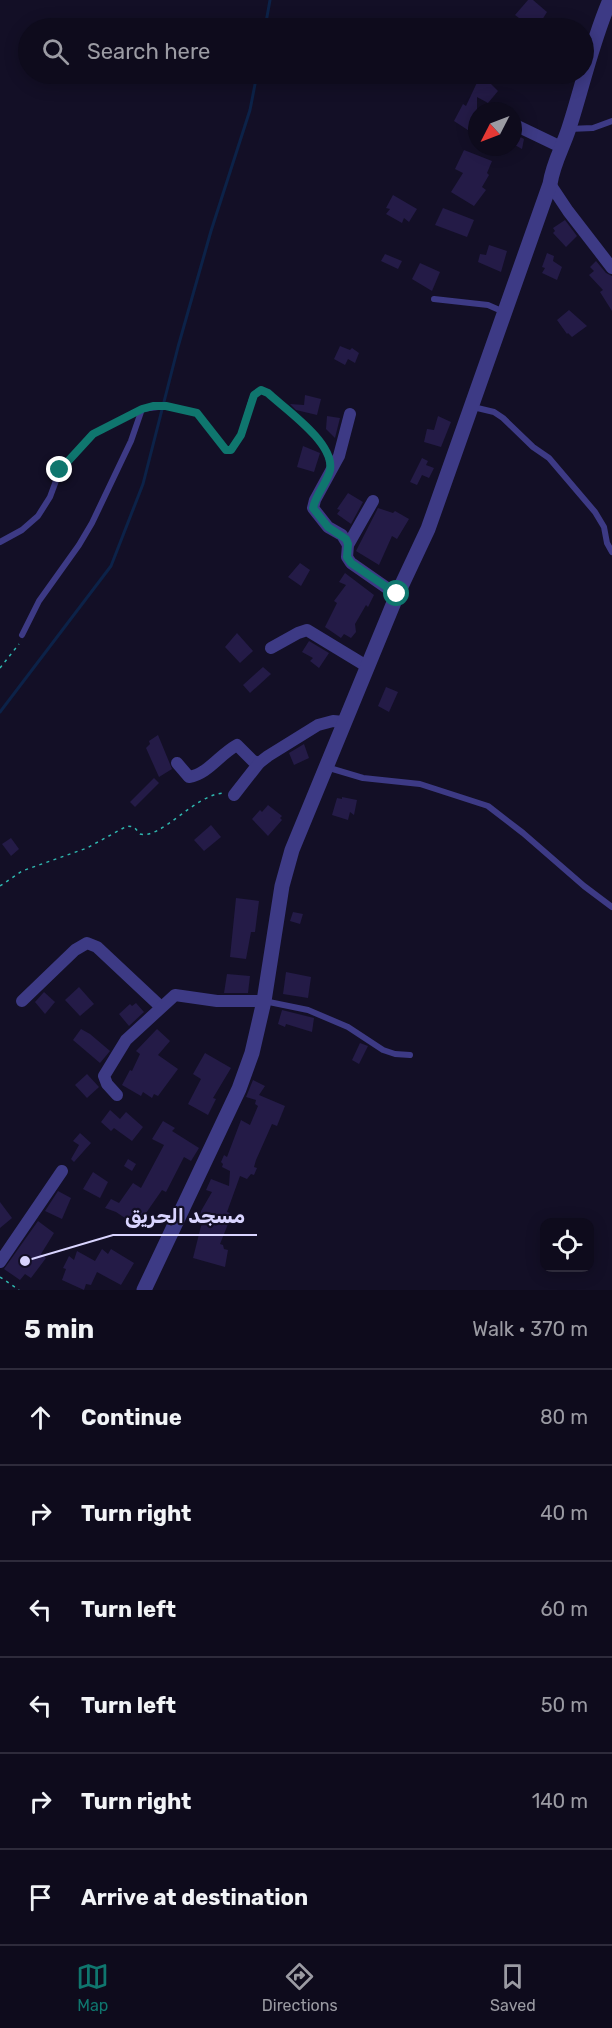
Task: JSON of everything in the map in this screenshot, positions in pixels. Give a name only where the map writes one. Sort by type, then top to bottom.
[{"type":"street","points":[[594,46],[610,0]]},
{"type":"street","points":[[144,1290],[239,1089],[252,1053],[264,1001],[282,886],[292,850],[397,594],[428,529],[550,184],[552,171],[569,129],[581,84]]},
{"type":"street","points":[[522,128],[561,147]]},
{"type":"street","points":[[550,184],[612,268]]},
{"type":"street","points":[[348,544],[342,535],[328,527],[313,508],[339,456],[350,414]]},
{"type":"street","points":[[373,501],[348,544],[347,557],[351,563],[397,594]]},
{"type":"street","points":[[271,648],[307,630],[368,667]]},
{"type":"street","points":[[234,795],[259,763],[318,725],[344,722]]},
{"type":"street","points":[[177,763],[189,777],[197,776],[226,751],[237,746],[253,761],[259,763]]},
{"type":"street","points":[[22,1001],[75,950],[87,943],[97,947],[161,1007]]},
{"type":"street","points":[[117,1095],[107,1084],[104,1076],[126,1040],[175,995],[217,1001],[264,1001]]},
{"type":"street","points":[[0,1262],[62,1171]]},
{"type":"lane","points":[[569,129],[592,128],[612,121]]},
{"type":"lane","points":[[434,299],[488,305],[505,312]]},
{"type":"lane","points":[[0,542],[22,530],[38,516],[50,497],[60,470],[93,434],[142,409],[166,406],[197,413],[226,450],[231,450],[241,435],[254,395],[261,390],[268,393],[320,441],[330,459],[330,470]]},
{"type":"lane","points":[[472,407],[494,412],[533,447],[549,458],[595,512],[604,527],[607,543],[612,552]]},
{"type":"lane","points":[[21,638],[39,601],[92,523],[132,441],[142,409]]},
{"type":"lane","points":[[325,767],[363,778],[420,784],[488,806],[612,907]]},
{"type":"lane","points":[[264,1001],[308,1010],[348,1027],[383,1050],[410,1055]]},
{"type":"path","points":[[0,668],[14,652],[21,638]]},
{"type":"path","points":[[0,886],[22,871],[87,848],[127,826],[134,827],[140,834],[151,834],[209,796],[222,793],[234,795]]},
{"type":"path","points":[[0,1277],[19,1290]]},
{"type":"building","points":[[528,0],[533,0],[547,12],[543,18],[519,18],[515,15]]},
{"type":"building","points":[[476,84],[491,84],[498,91],[489,102],[477,97],[477,102],[468,102],[468,130],[454,121],[463,104],[466,106]]},
{"type":"building","points":[[464,150],[468,152],[468,156],[479,156],[492,161],[487,173],[489,175],[482,187],[486,190],[474,206],[451,192],[463,173],[455,169]]},
{"type":"building","points":[[393,195],[417,209],[409,222],[404,218],[402,223],[386,214],[390,209],[386,208]]},
{"type":"building","points":[[443,208],[474,220],[467,237],[435,225]]},
{"type":"building","points":[[565,220],[577,236],[566,247],[553,233],[555,231],[553,228]]},
{"type":"building","points":[[489,245],[507,251],[501,272],[478,262],[480,254],[486,255]]},
{"type":"building","points":[[547,253],[554,256],[553,261],[562,267],[557,280],[542,273]]},
{"type":"building","points":[[385,254],[402,261],[398,269],[381,261]]},
{"type":"building","points":[[596,261],[606,273],[612,276],[612,311],[600,292],[603,290],[589,275],[594,271],[590,267]]},
{"type":"building","points":[[420,263],[440,272],[432,291],[412,279]]},
{"type":"building","points":[[569,310],[587,326],[572,337],[557,320]]},
{"type":"building","points":[[340,346],[350,350],[352,348],[359,353],[355,363],[348,359],[345,365],[334,359]]},
{"type":"building","points":[[305,395],[321,399],[317,415],[296,410],[290,404],[304,405]]},
{"type":"building","points":[[327,416],[340,418],[335,438],[326,429]]},
{"type":"building","points":[[438,416],[451,422],[441,447],[424,442],[427,429],[434,430]]},
{"type":"building","points":[[303,446],[320,453],[314,472],[297,467]]},
{"type":"building","points":[[422,458],[428,461],[426,465],[434,468],[429,478],[422,475],[417,485],[410,482]]},
{"type":"building","points":[[348,493],[363,502],[351,524],[337,514],[340,510],[337,509]]},
{"type":"building","points":[[378,508],[393,513],[395,511],[409,519],[397,539],[392,536],[379,565],[356,551]]},
{"type":"building","points":[[300,563],[310,570],[301,586],[288,577]]},
{"type":"building","points":[[345,573],[374,595],[355,624],[356,632],[351,638],[344,634],[341,638],[325,627],[337,603],[334,601],[346,585],[339,582]]},
{"type":"building","points":[[237,633],[253,651],[240,663],[225,647]]},
{"type":"building","points":[[309,641],[329,653],[319,668],[310,661],[313,658],[302,652]]},
{"type":"building","points":[[263,667],[271,674],[250,693],[243,685]]},
{"type":"building","points":[[386,687],[398,692],[389,712],[378,706]]},
{"type":"building","points":[[158,735],[172,769],[159,777],[146,748],[150,744],[149,741]]},
{"type":"building","points":[[304,744],[309,758],[294,765],[289,753]]},
{"type":"building","points":[[154,778],[159,783],[135,807],[130,802]]},
{"type":"building","points":[[342,797],[357,800],[354,815],[350,812],[348,820],[332,815],[337,798],[342,799]]},
{"type":"building","points":[[268,805],[282,816],[280,818],[282,820],[268,836],[252,819]]},
{"type":"building","points":[[211,825],[221,837],[204,851],[194,840]]},
{"type":"building","points":[[11,838],[19,849],[11,856],[2,844]]},
{"type":"building","points":[[236,898],[259,901],[255,932],[251,932],[246,959],[230,957]]},
{"type":"building","points":[[293,912],[303,914],[300,924],[290,921]]},
{"type":"building","points":[[286,972],[311,977],[308,998],[283,994]]},
{"type":"building","points":[[227,974],[250,976],[248,993],[224,993]]},
{"type":"building","points":[[79,987],[94,1004],[80,1016],[65,1000]]},
{"type":"building","points":[[44,992],[55,1002],[45,1014],[35,1002]]},
{"type":"building","points":[[136,1003],[144,1012],[129,1026],[119,1014],[130,1004],[132,1006]]},
{"type":"building","points":[[282,1010],[314,1018],[312,1032],[286,1024],[285,1027],[278,1024]]},
{"type":"building","points":[[81,1029],[110,1051],[100,1063],[73,1040]]},
{"type":"building","points":[[157,1029],[170,1041],[158,1055],[178,1069],[158,1096],[154,1094],[152,1098],[143,1092],[141,1096],[122,1085],[140,1054],[136,1051]]},
{"type":"building","points":[[360,1043],[368,1046],[359,1064],[352,1060]]},
{"type":"building","points":[[205,1053],[231,1068],[213,1098],[216,1099],[208,1115],[188,1104],[201,1079],[193,1074]]},
{"type":"building","points":[[87,1074],[99,1087],[87,1098],[75,1085]]},
{"type":"building","points":[[253,1080],[265,1086],[259,1095],[285,1106],[277,1126],[272,1124],[256,1160],[254,1167],[257,1168],[254,1175],[251,1174],[247,1179],[240,1176],[227,1212],[230,1213],[227,1218],[230,1219],[220,1244],[228,1250],[225,1267],[193,1258],[202,1222],[199,1221],[201,1211],[212,1192],[206,1190],[211,1179],[229,1186],[230,1171],[222,1167],[221,1162],[224,1155],[227,1157],[241,1120],[250,1125],[258,1106],[255,1104],[256,1100],[246,1097]]},
{"type":"building","points":[[110,1110],[120,1119],[126,1112],[143,1127],[132,1141],[114,1128],[111,1131],[101,1122]]},
{"type":"building","points":[[163,1121],[175,1128],[172,1131],[199,1148],[191,1161],[184,1157],[166,1192],[162,1190],[137,1226],[116,1212],[105,1208],[111,1199],[119,1203],[133,1183],[141,1188],[164,1145],[152,1139]]},
{"type":"building","points":[[80,1133],[91,1143],[74,1162],[71,1159],[79,1145],[73,1141]]},
{"type":"building","points":[[128,1159],[136,1164],[132,1171],[124,1166]]},
{"type":"building","points":[[93,1172],[108,1182],[100,1198],[83,1189]]},
{"type":"building","points":[[58,1191],[71,1198],[62,1219],[45,1211]]},
{"type":"building","points":[[0,1202],[12,1218],[0,1228]]},
{"type":"building","points":[[38,1221],[54,1233],[41,1254],[46,1258],[31,1278],[25,1274],[20,1280],[4,1269]]},
{"type":"building","points":[[102,1249],[108,1254],[111,1249],[134,1263],[121,1285],[97,1272],[91,1285],[86,1284],[84,1290],[62,1280],[66,1269],[63,1268],[69,1256],[74,1260],[77,1251],[95,1261]]},
{"type":"waterway","points":[[267,18],[270,0]]},
{"type":"waterway","points":[[0,712],[111,566],[143,484],[178,347],[211,231],[250,110],[255,84]]},
{"type":"place","name":"مسجد الحريق","points":[[25,1261]]},
{"type":"route","points":[[60,470],[93,434],[142,409],[153,406],[166,406],[197,413],[226,450],[231,450],[241,435],[254,395],[261,390],[268,393],[314,434],[327,451],[330,470],[313,508],[318,516],[328,527],[346,539],[347,557],[351,563],[397,594]]}]
